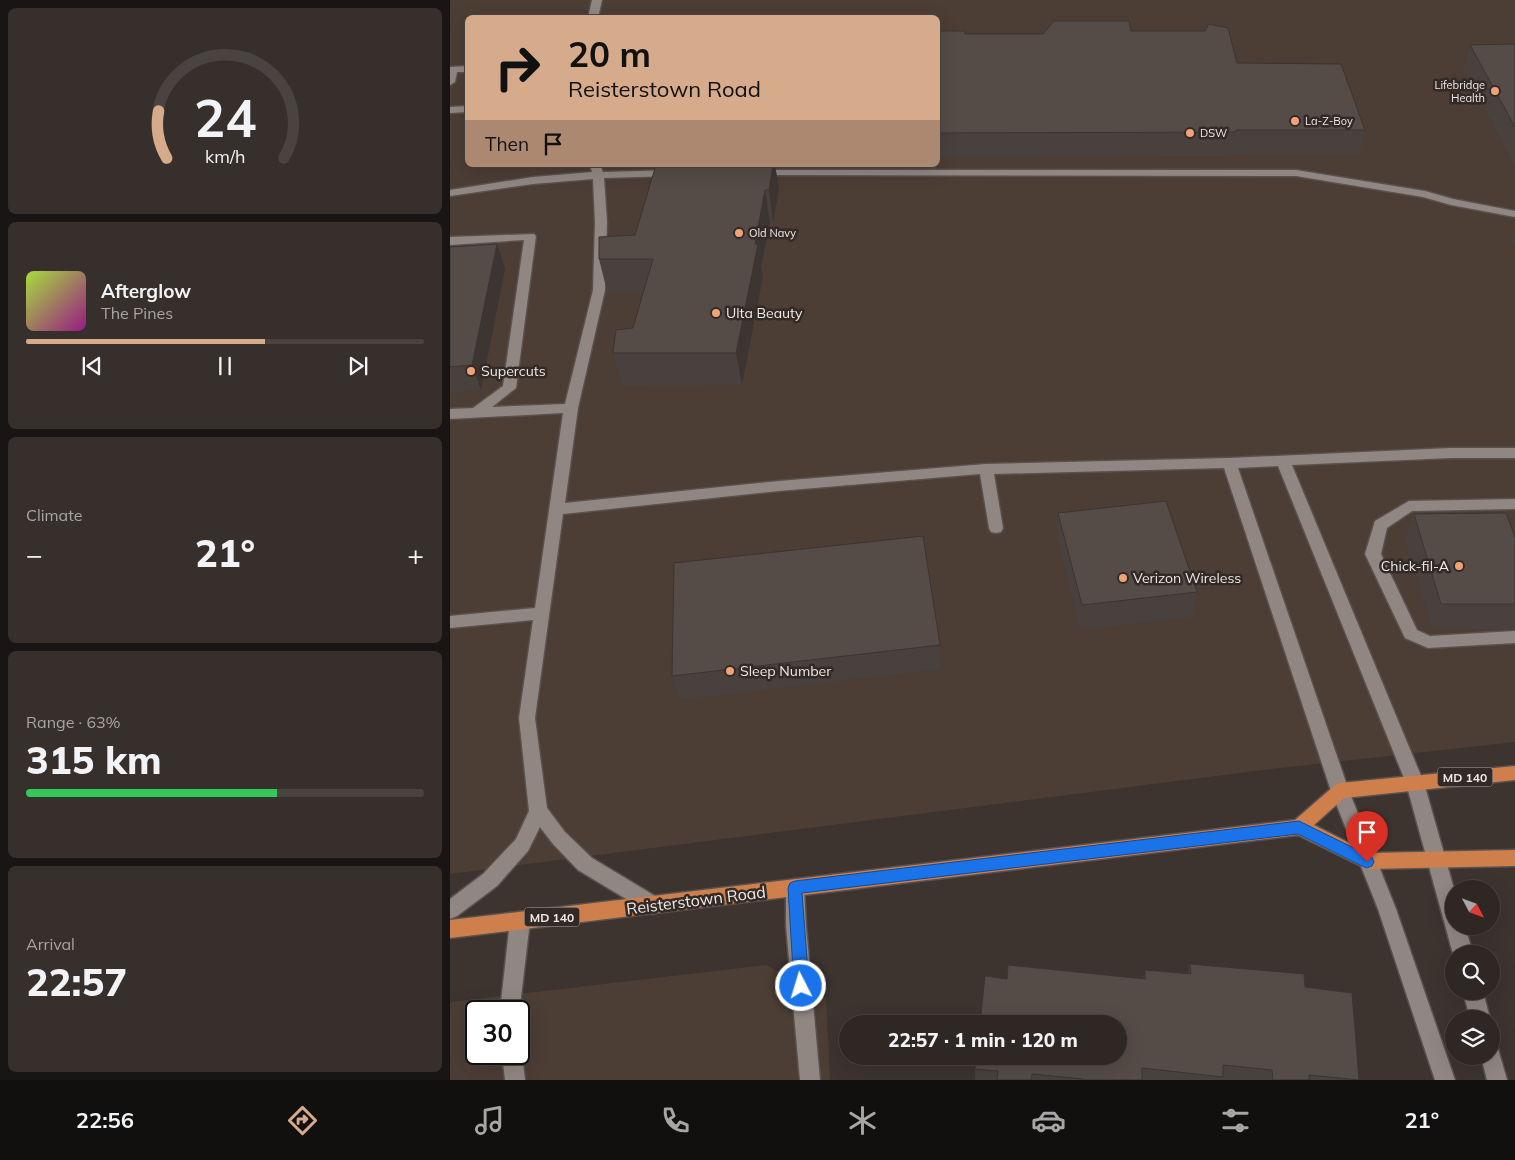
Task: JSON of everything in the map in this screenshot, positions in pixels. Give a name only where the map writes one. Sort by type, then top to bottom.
[{"type":"main road","name":"MD 140","points":[[1340,791],[1515,773]]},
{"type":"main road","points":[[1340,791],[1299,827],[1367,862],[1515,858]]},
{"type":"main road","name":"Reisterstown Road","points":[[450,929],[1299,827]]},
{"type":"street","points":[[594,15],[597,0]]},
{"type":"street","points":[[450,82],[453,70],[465,68]]},
{"type":"street","points":[[450,110],[465,109]]},
{"type":"street","points":[[450,193],[596,170],[680,173]]},
{"type":"street","points":[[596,170],[601,222],[599,290],[571,408],[527,718],[538,811],[559,838],[585,864],[654,904]]},
{"type":"street","points":[[747,173],[1296,173],[1425,194],[1451,202],[1515,214]]},
{"type":"street","points":[[450,242],[530,236],[509,388],[476,412]]},
{"type":"street","points":[[450,414],[571,408]]},
{"type":"street","points":[[557,509],[779,486],[986,469],[1229,463],[1451,453],[1515,454]]},
{"type":"street","points":[[1283,460],[1415,783],[1445,893]]},
{"type":"street","points":[[1229,463],[1340,791],[1387,909],[1445,1080]]},
{"type":"street","points":[[986,469],[996,528]]},
{"type":"street","points":[[1515,504],[1409,506],[1380,525],[1373,554],[1411,634],[1428,642],[1515,638]]},
{"type":"street","points":[[450,622],[542,613]]},
{"type":"street","points":[[450,910],[490,880],[522,845],[538,811]]},
{"type":"street","points":[[795,888],[796,926],[810,1080]]},
{"type":"street","points":[[511,1000],[520,920]]},
{"type":"street","points":[[513,1065],[515,1080]]},
{"type":"street","points":[[1493,1065],[1497,1080]]},
{"type":"shaded area","points":[[450,0],[1515,0],[1515,742],[1271,769],[450,874]]},
{"type":"shaded area","points":[[767,965],[826,999],[830,1080],[450,1080],[450,1002],[465,1000],[465,1065],[530,1065],[530,1000],[467,1000]]},
{"type":"building","points":[[1054,21],[1129,21],[1131,31],[1205,31],[1209,24],[1228,28],[1237,63],[1341,64],[1365,130],[940,133],[940,31],[965,31],[965,34],[1043,34]]},
{"type":"building","points":[[1515,44],[1515,127],[1470,45]]},
{"type":"building","points":[[655,167],[773,167],[769,190],[765,190],[755,244],[758,244],[736,353],[613,353],[616,330],[633,328],[653,259],[599,259],[599,237],[635,235]]},
{"type":"building","points":[[497,244],[472,365],[450,367],[450,247]]},
{"type":"building","name":"Verizon Wireless","points":[[1166,501],[1197,592],[1082,605],[1058,513]]},
{"type":"building","name":"Chick-fil-A","points":[[1506,513],[1515,537],[1515,604],[1441,604],[1414,514]]},
{"type":"building","points":[[923,536],[940,645],[672,676],[674,563]]},
{"type":"building","points":[[1190,964],[1304,974],[1305,987],[1352,993],[1359,1080],[1309,1075],[1309,1080],[1273,1080],[1272,1070],[1223,1065],[1223,1077],[1142,1068],[1142,1080],[1083,1080],[1032,1074],[1031,1080],[997,1080],[998,1071],[975,1069],[975,1065],[1127,1065],[1127,1015],[981,1015],[985,976],[1007,979],[1008,965],[1145,979],[1145,970],[1191,974]]},
{"type":"place","name":"Lifebridge Health","points":[[1495,91]]},
{"type":"place","name":"La-Z-Boy","points":[[1295,121]]},
{"type":"place","name":"DSW","points":[[1190,133]]},
{"type":"place","name":"Old Navy","points":[[739,233]]},
{"type":"place","name":"Ulta Beauty","points":[[716,313]]},
{"type":"place","name":"Supercuts","points":[[471,371]]},
{"type":"place","name":"Chick-fil-A","points":[[1459,566]]},
{"type":"place","name":"Verizon Wireless","points":[[1123,578]]},
{"type":"place","name":"Sleep Number","points":[[730,671]]},
{"type":"route","points":[[801,986],[795,888],[1299,827],[1367,862]]}]
